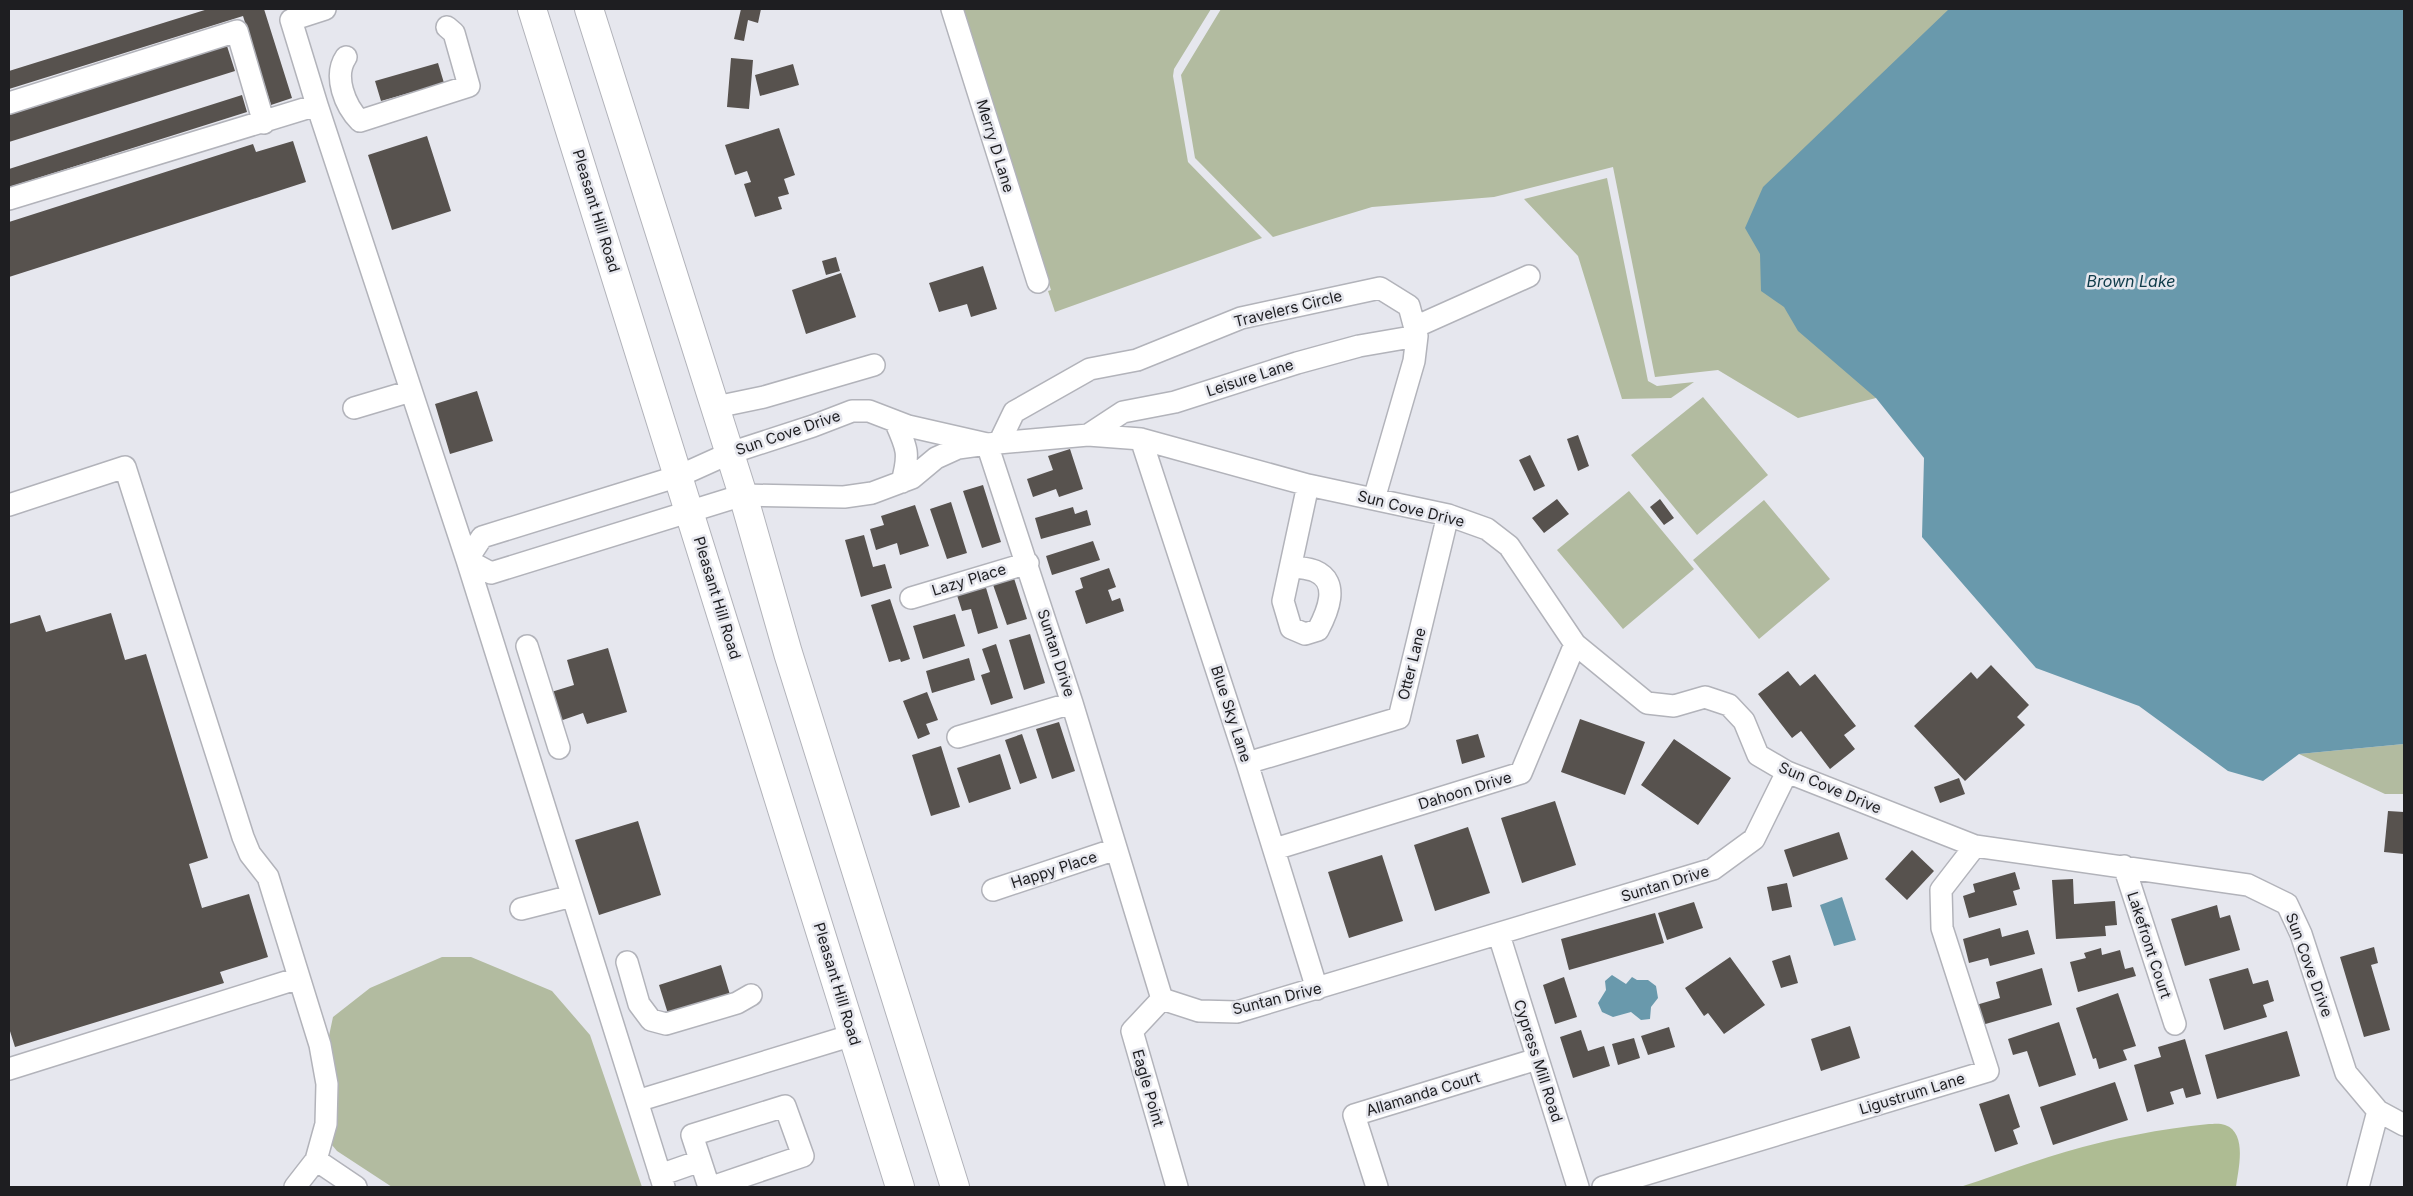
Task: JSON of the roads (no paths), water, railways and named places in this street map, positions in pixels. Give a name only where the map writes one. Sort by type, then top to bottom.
[{"type":"main road","name":"Pleasant Hill Road","points":[[532,9],[900,1187]]},
{"type":"main road","points":[[589,9],[716,407],[788,653],[955,1187]]},
{"type":"street","points":[[324,9],[289,14],[317,105],[467,560],[662,1181],[700,1161]]},
{"type":"street","name":"Merry D Lane","points":[[952,9],[1038,282]]},
{"type":"street","points":[[346,57],[340,66],[339,75],[352,113],[360,121],[469,86],[454,33],[447,27]]},
{"type":"street","points":[[9,102],[236,31],[264,123]]},
{"type":"street","points":[[9,199],[264,123],[317,105]]},
{"type":"street","name":"Leisure Lane","points":[[1088,435],[1123,412],[1175,402],[1296,363],[1416,331],[1530,276]]},
{"type":"street","name":"Travelers Circle","points":[[993,443],[1014,412],[1090,369],[1137,360],[1241,318],[1380,288],[1409,306],[1416,331],[1414,361],[1374,499]]},
{"type":"street","points":[[716,407],[764,397],[874,364]]},
{"type":"street","points":[[354,408],[411,391]]},
{"type":"street","name":"Sun Cove Drive","points":[[993,443],[908,426],[870,411],[852,411],[730,453],[679,476],[482,537],[467,560],[491,573],[743,495],[844,497],[872,493],[912,478],[936,458],[958,448],[1088,435],[1141,439],[1308,485],[1448,516],[1487,529],[1509,546],[1575,644],[1647,703],[1674,706],[1705,697],[1729,705],[1744,721],[1758,755],[1787,772],[1975,846],[2248,885],[2287,904],[2301,934],[2346,1073],[2378,1111],[2404,1125]]},
{"type":"street","points":[[895,421],[908,450],[902,482]]},
{"type":"street","name":"Blue Sky Lane","points":[[1141,439],[1275,849],[1317,989]]},
{"type":"street","name":"Suntan Drive","points":[[993,443],[1162,999],[1199,1012],[1237,1012],[1499,935],[1713,869],[1754,839],[1787,772]]},
{"type":"street","points":[[9,505],[125,467],[243,837],[250,854],[268,877],[320,1045],[327,1084],[326,1124],[316,1160],[295,1187]]},
{"type":"street","points":[[1292,566],[1308,485]]},
{"type":"street","name":"Otter Lane","points":[[1247,763],[1399,718],[1448,516]]},
{"type":"street","name":"Lazy Place","points":[[911,598],[1028,563]]},
{"type":"street","name":"Dahoon Drive","points":[[1275,849],[1521,773],[1575,644]]},
{"type":"street","points":[[526,646],[559,748]]},
{"type":"street","points":[[958,737],[1072,702]]},
{"type":"street","name":"Ligustrum Lane","points":[[1603,1187],[1988,1071],[1942,928],[1941,890],[1975,846]]},
{"type":"street","name":"Happy Place","points":[[993,890],[1116,849]]},
{"type":"street","name":"Lakefront Court","points":[[2124,866],[2174,1024]]},
{"type":"street","points":[[521,909],[572,896]]},
{"type":"street","name":"Cypress Mill Road","points":[[1499,935],[1578,1187]]},
{"type":"street","points":[[627,962],[639,1004],[651,1020],[666,1024],[737,1003],[751,996]]},
{"type":"street","points":[[9,1069],[300,978]]},
{"type":"street","name":"Eagle Point","points":[[1162,999],[1132,1031],[1177,1187]]},
{"type":"street","points":[[637,1101],[853,1035]]},
{"type":"street","name":"Allamanda Court","points":[[1377,1187],[1354,1114],[1537,1059]]},
{"type":"street","points":[[785,1106],[803,1156],[710,1187],[700,1161],[692,1135],[785,1106]]},
{"type":"street","points":[[2358,1187],[2378,1111]]},
{"type":"street","points":[[316,1160],[356,1187]]},
{"type":"water","name":"Brown Lake","points":[[1949,9],[2404,9],[2404,744],[2299,754],[2263,781],[2228,771],[2139,706],[2036,668],[1922,537],[1924,458],[1876,398],[1798,331],[1784,307],[1761,291],[1760,254],[1745,228],[1763,187]]},
{"type":"water","points":[[1842,897],[1856,940],[1834,946],[1820,905]]},
{"type":"water","points":[[1612,975],[1626,984],[1632,977],[1637,980],[1648,980],[1656,986],[1658,998],[1651,1007],[1650,1019],[1641,1020],[1631,1012],[1613,1017],[1602,1012],[1598,1003],[1606,990],[1605,981]]}]
